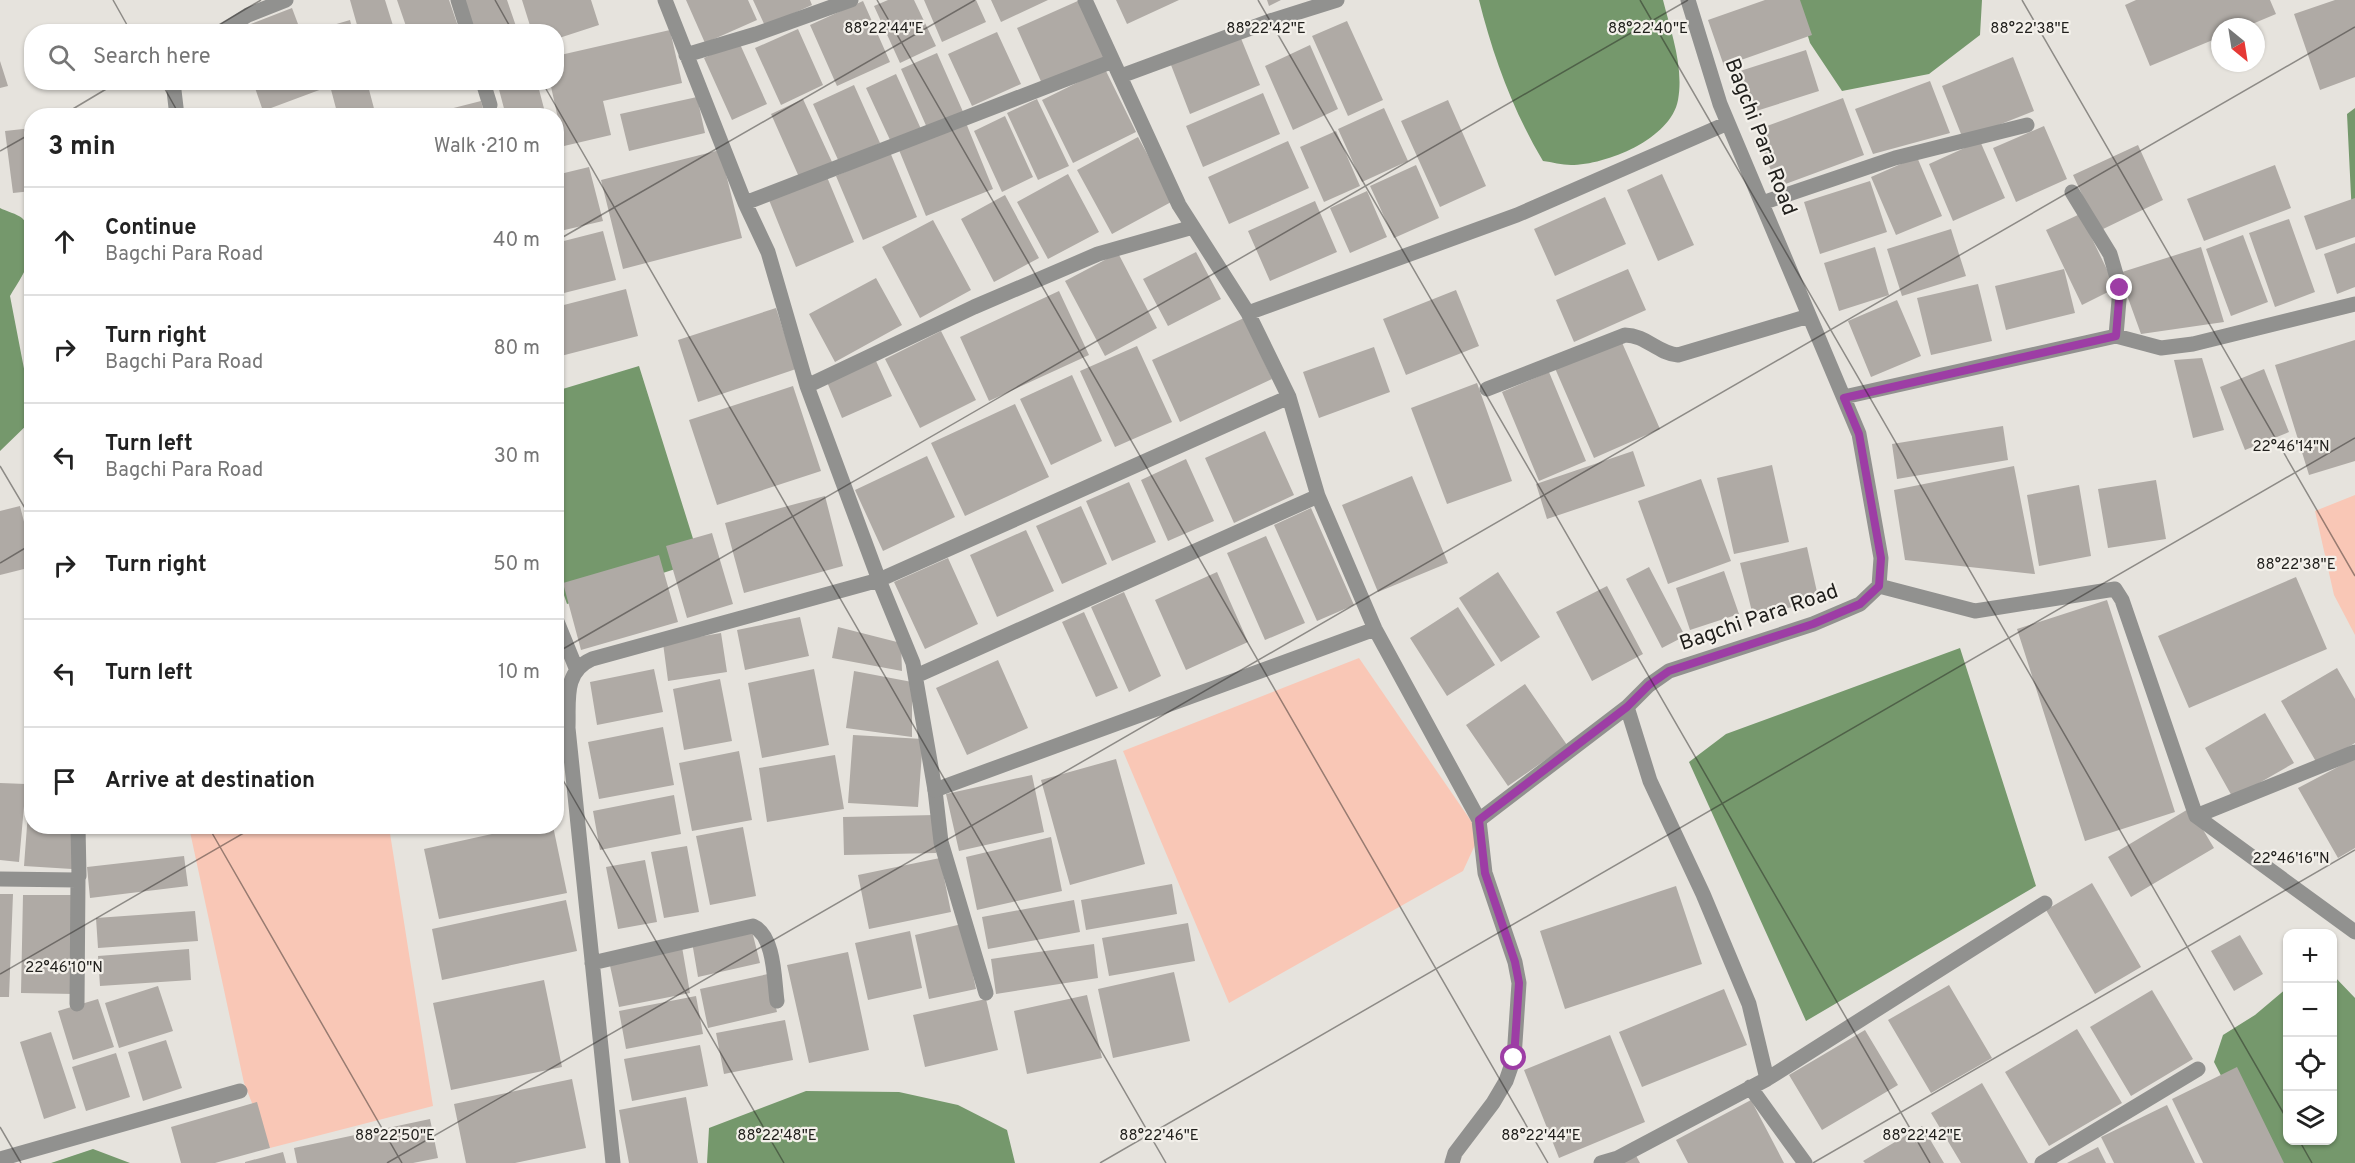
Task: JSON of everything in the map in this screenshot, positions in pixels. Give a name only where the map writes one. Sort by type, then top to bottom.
[{"type":"street","points":[[234,24],[248,15],[286,0]]},
{"type":"street","points":[[458,0],[466,24]]},
{"type":"street","points":[[664,0],[745,202],[768,252],[807,386],[879,580],[901,629],[916,676],[935,790],[941,842],[986,993]]},
{"type":"street","points":[[686,55],[756,34],[851,0]]},
{"type":"street","points":[[1085,0],[1179,205],[1248,313],[1289,397],[1318,496],[1375,629],[1479,820],[1485,873],[1515,962],[1519,983],[1514,1058],[1506,1081],[1493,1103],[1455,1153],[1452,1163]]},
{"type":"street","points":[[1121,76],[1270,21],[1337,0]]},
{"type":"street","name":"Bagchi Para Road","points":[[1479,820],[1627,707],[1649,685],[1669,671],[1813,624],[1860,604],[1879,586],[1881,558],[1859,434],[1728,123],[1688,0]]},
{"type":"street","points":[[745,202],[1113,62]]},
{"type":"street","points":[[173,90],[176,108]]},
{"type":"street","points":[[485,90],[490,105]]},
{"type":"street","points":[[1248,313],[1517,215],[1728,123]]},
{"type":"street","points":[[1762,203],[1895,158],[2027,125]]},
{"type":"street","points":[[2072,192],[2110,254],[2120,288],[2116,336]]},
{"type":"street","points":[[807,386],[974,308],[1098,254],[1193,227]]},
{"type":"street","points":[[1844,398],[2116,336],[2162,348],[2193,344],[2355,304]]},
{"type":"street","points":[[1487,389],[1625,335],[1635,334],[1663,352],[1678,355],[1809,316]]},
{"type":"street","points":[[564,734],[570,684],[576,668],[592,659],[879,580],[1289,397]]},
{"type":"street","points":[[916,676],[1318,496]]},
{"type":"street","points":[[1879,586],[1975,611],[2115,589],[2122,600],[2196,816],[2355,932]]},
{"type":"street","points":[[935,790],[1375,629]]},
{"type":"street","points":[[564,639],[576,668]]},
{"type":"street","points":[[1627,707],[1650,781],[1703,894],[1749,1004],[1767,1078]]},
{"type":"street","points":[[564,750],[592,963],[613,1163]]},
{"type":"street","points":[[2196,816],[2355,752]]},
{"type":"street","points":[[77,1004],[78,834]]},
{"type":"street","points":[[0,879],[78,878]]},
{"type":"street","points":[[1601,1163],[1618,1158],[1767,1078],[2045,903]]},
{"type":"street","points":[[592,963],[753,926],[764,935],[768,945],[777,1001]]},
{"type":"street","points":[[2042,1163],[2198,1069]]},
{"type":"street","points":[[1750,1087],[1805,1163]]},
{"type":"street","points":[[0,1159],[240,1091]]},
{"type":"shaded area","points":[[1479,0],[1663,0],[1678,62],[1678,100],[1673,114],[1650,138],[1618,155],[1585,164],[1568,165],[1543,161],[1522,123],[1505,83]]},
{"type":"shaded area","points":[[1797,0],[1982,0],[1980,35],[1929,74],[1842,91],[1810,43]]},
{"type":"shaded area","points":[[2355,108],[2355,220],[2352,216],[2347,114]]},
{"type":"shaded area","points":[[0,208],[24,221],[24,272],[10,296],[24,369],[24,428],[0,451]]},
{"type":"shaded area","points":[[639,366],[700,561],[567,604],[564,595],[564,389]]},
{"type":"shaded area","points":[[2355,495],[2355,635],[2334,595],[2315,511]]},
{"type":"shaded area","points":[[1960,648],[2036,886],[1806,1021],[1689,762],[1726,734]]},
{"type":"shaded area","points":[[1359,658],[1480,834],[1463,871],[1229,1003],[1123,751]]},
{"type":"shaded area","points":[[191,834],[390,834],[433,1106],[270,1148],[244,1083]]},
{"type":"shaded area","points":[[2337,979],[2355,998],[2355,1163],[2269,1163],[2260,1151],[2214,1062],[2223,1035],[2255,1015],[2283,991],[2283,1145],[2337,1145]]},
{"type":"shaded area","points":[[806,1091],[899,1092],[958,1105],[1007,1130],[1015,1163],[707,1163],[709,1128]]},
{"type":"shaded area","points":[[93,1149],[130,1163],[51,1163]]},
{"type":"building","points":[[350,0],[385,0],[392,24],[357,24]]},
{"type":"building","points":[[397,0],[449,0],[457,24],[405,24]]},
{"type":"building","points":[[462,0],[507,0],[515,24],[471,24]]},
{"type":"building","points":[[522,0],[591,0],[599,25],[564,36],[564,24],[530,24]]},
{"type":"building","points":[[686,0],[748,0],[757,20],[705,43]]},
{"type":"building","points":[[753,0],[810,0],[812,5],[765,26]]},
{"type":"building","points":[[888,0],[914,0],[936,46],[900,63],[874,6]]},
{"type":"building","points":[[924,0],[976,0],[986,22],[942,42]]},
{"type":"building","points":[[991,0],[1048,0],[1001,22]]},
{"type":"building","points":[[1080,0],[1106,59],[1044,88],[1017,28]]},
{"type":"building","points":[[1116,0],[1179,0],[1127,24]]},
{"type":"building","points":[[1267,0],[1281,0],[1269,6]]},
{"type":"building","points":[[1765,0],[1800,0],[1812,35],[1724,66],[1708,20]]},
{"type":"building","points":[[2136,0],[2270,0],[2276,14],[2265,19],[2211,18],[2211,41],[2150,66],[2125,5]]},
{"type":"building","points":[[2335,0],[2355,0],[2355,77],[2320,90],[2294,14]]},
{"type":"building","points":[[863,1],[890,62],[837,86],[810,25]]},
{"type":"building","points":[[292,8],[298,24],[251,24]]},
{"type":"building","points":[[350,20],[351,24],[337,24]]},
{"type":"building","points":[[1347,21],[1383,100],[1348,116],[1312,36]]},
{"type":"building","points":[[798,29],[823,85],[781,105],[755,48]]},
{"type":"building","points":[[670,30],[682,83],[603,101],[611,135],[564,146],[564,108],[556,108],[552,90],[564,90],[564,54]]},
{"type":"building","points":[[997,32],[1021,84],[972,106],[948,54]]},
{"type":"building","points":[[1240,36],[1260,85],[1190,114],[1171,65]]},
{"type":"building","points":[[739,42],[767,104],[732,120],[704,58]]},
{"type":"building","points":[[1310,45],[1338,109],[1293,130],[1265,66]]},
{"type":"building","points":[[1806,50],[1819,91],[1750,113],[1737,72]]},
{"type":"building","points":[[937,53],[964,114],[928,130],[901,69]]},
{"type":"building","points":[[2013,57],[2034,111],[1963,139],[1942,86]]},
{"type":"building","points":[[0,61],[8,86],[0,88]]},
{"type":"building","points":[[1105,69],[1136,132],[1073,163],[1042,100]]},
{"type":"building","points":[[896,74],[921,129],[891,142],[866,88]]},
{"type":"building","points":[[1930,81],[1950,133],[1873,154],[1855,109]]},
{"type":"building","points":[[854,85],[880,143],[839,162],[813,104]]},
{"type":"building","points":[[256,90],[319,90],[271,108],[262,108]]},
{"type":"building","points":[[331,90],[369,90],[374,108],[336,108]]},
{"type":"building","points":[[499,90],[539,90],[544,108],[504,108]]},
{"type":"building","points":[[1263,93],[1280,134],[1203,167],[1186,126]]},
{"type":"building","points":[[697,97],[705,133],[629,151],[620,114]]},
{"type":"building","points":[[1843,98],[1864,155],[1777,187],[1756,130]]},
{"type":"building","points":[[803,99],[832,162],[799,177],[771,114]]},
{"type":"building","points":[[1037,99],[1069,166],[1038,180],[1007,113]]},
{"type":"building","points":[[1448,100],[1486,186],[1440,207],[1401,121]]},
{"type":"building","points":[[481,101],[483,108],[454,108]]},
{"type":"building","points":[[1384,108],[1408,161],[1362,182],[1338,129]]},
{"type":"building","points":[[1005,116],[1033,177],[1002,192],[974,131]]},
{"type":"building","points":[[966,123],[993,189],[926,216],[899,150]]},
{"type":"building","points":[[2044,126],[2067,179],[2016,202],[1993,148]]},
{"type":"building","points":[[24,129],[24,192],[13,193],[5,131]]},
{"type":"building","points":[[1336,131],[1360,186],[1324,202],[1300,147]]},
{"type":"building","points":[[1138,137],[1173,201],[1112,234],[1077,170]]},
{"type":"building","points":[[1288,141],[1309,188],[1229,224],[1208,177]]},
{"type":"building","points":[[1980,141],[2005,198],[1953,221],[1929,164]]},
{"type":"building","points":[[2138,145],[2163,200],[2099,231],[2073,175]]},
{"type":"building","points":[[720,150],[742,238],[623,269],[601,180]]},
{"type":"building","points":[[890,152],[917,217],[863,240],[836,176]]},
{"type":"building","points":[[1917,157],[1942,216],[1896,235],[1871,177]]},
{"type":"building","points":[[1416,165],[1439,218],[1394,238],[1370,186]]},
{"type":"building","points":[[2275,165],[2291,208],[2204,241],[2187,199]]},
{"type":"building","points":[[589,167],[603,221],[564,230],[564,173]]},
{"type":"building","points":[[1068,174],[1099,232],[1048,259],[1017,202]]},
{"type":"building","points":[[1662,174],[1694,245],[1658,261],[1627,190]]},
{"type":"building","points":[[827,177],[854,242],[796,267],[769,200]]},
{"type":"building","points":[[1870,181],[1887,232],[1820,254],[1804,202]]},
{"type":"building","points":[[1367,191],[1387,237],[1350,253],[1330,208]]},
{"type":"building","points":[[1005,195],[1039,258],[994,282],[961,219]]},
{"type":"building","points":[[1605,197],[1626,244],[1555,276],[1534,229]]},
{"type":"building","points":[[2355,198],[2355,237],[2316,250],[2304,216]]},
{"type":"building","points":[[1315,201],[1337,252],[1270,281],[1248,231]]},
{"type":"building","points":[[2080,214],[2116,288],[2082,305],[2046,230]]},
{"type":"building","points":[[2289,219],[2315,292],[2275,307],[2249,233]]},
{"type":"building","points":[[933,220],[971,290],[920,318],[882,247]]},
{"type":"building","points":[[1951,229],[1966,276],[1902,296],[1887,249]]},
{"type":"building","points":[[603,231],[616,280],[564,293],[564,241]]},
{"type":"building","points":[[2243,235],[2268,302],[2231,316],[2206,249]]},
{"type":"building","points":[[2355,243],[2355,287],[2337,294],[2324,254]]},
{"type":"building","points":[[1875,247],[1889,295],[1839,311],[1824,263]]},
{"type":"building","points":[[2201,247],[2224,322],[2141,334],[2119,273]]},
{"type":"building","points":[[1196,252],[1221,299],[1168,326],[1143,279]]},
{"type":"building","points":[[1118,253],[1157,328],[1105,356],[1065,281]]},
{"type":"building","points":[[1628,269],[1646,310],[1574,342],[1556,300]]},
{"type":"building","points":[[2064,269],[2075,313],[2006,330],[1995,286]]},
{"type":"building","points":[[876,278],[902,325],[835,362],[809,314]]},
{"type":"building","points":[[1978,284],[1992,341],[1931,355],[1917,298]]},
{"type":"building","points":[[626,289],[638,336],[564,355],[564,305]]},
{"type":"building","points":[[1456,290],[1479,346],[1406,375],[1383,319]]},
{"type":"building","points":[[1059,291],[1089,355],[989,401],[960,337]]},
{"type":"building","points":[[1897,300],[1921,356],[1871,377],[1848,321]]},
{"type":"building","points":[[776,308],[796,369],[698,402],[678,340]]},
{"type":"building","points":[[1244,318],[1272,379],[1180,422],[1152,360]]},
{"type":"building","points":[[941,331],[976,400],[920,428],[885,359]]},
{"type":"building","points":[[1620,338],[1660,429],[1594,458],[1554,366]]},
{"type":"building","points":[[2355,340],[2355,461],[2309,475],[2275,365]]},
{"type":"building","points":[[1137,346],[1172,422],[1115,447],[1080,371]]},
{"type":"building","points":[[1374,347],[1390,392],[1319,418],[1303,372]]},
{"type":"building","points":[[2202,358],[2224,430],[2193,438],[2174,360]]},
{"type":"building","points":[[876,361],[892,396],[842,418],[827,382]]},
{"type":"building","points":[[2264,369],[2289,432],[2245,450],[2220,387]]},
{"type":"building","points":[[1549,372],[1586,461],[1539,481],[1502,392]]},
{"type":"building","points":[[1072,375],[1102,441],[1051,465],[1020,399]]},
{"type":"building","points":[[1477,383],[1512,481],[1447,504],[1411,408]]},
{"type":"building","points":[[793,386],[821,471],[717,505],[689,420]]},
{"type":"building","points":[[1015,404],[1049,477],[965,516],[931,443]]},
{"type":"building","points":[[2003,426],[2008,460],[1897,479],[1892,444]]},
{"type":"building","points":[[1265,431],[1294,495],[1234,523],[1205,458]]},
{"type":"building","points":[[1633,451],[1645,486],[1547,519],[1536,484]]},
{"type":"building","points":[[927,456],[955,517],[883,551],[855,490]]},
{"type":"building","points":[[1186,459],[1214,521],[1168,541],[1141,480]]},
{"type":"building","points":[[1772,465],[1789,542],[1734,554],[1717,478]]},
{"type":"building","points":[[2014,466],[2035,574],[1905,560],[1894,490]]},
{"type":"building","points":[[1412,476],[1448,563],[1378,592],[1342,505]]},
{"type":"building","points":[[1701,479],[1731,561],[1668,584],[1638,501]]},
{"type":"building","points":[[2156,480],[2166,539],[2108,548],[2098,489]]},
{"type":"building","points":[[1129,482],[1156,542],[1112,561],[1086,501]]},
{"type":"building","points":[[2079,485],[2091,556],[2039,566],[2027,495]]},
{"type":"building","points":[[825,496],[843,566],[744,593],[725,523]]},
{"type":"building","points":[[20,506],[24,522],[24,569],[0,575],[0,511]]},
{"type":"building","points":[[1081,506],[1107,564],[1062,584],[1036,526]]},
{"type":"building","points":[[1311,508],[1354,605],[1317,621],[1274,525]]},
{"type":"building","points":[[1026,530],[1054,591],[997,617],[970,555]]},
{"type":"building","points":[[712,533],[733,604],[687,618],[666,546]]},
{"type":"building","points":[[1266,536],[1305,623],[1265,640],[1227,553]]},
{"type":"building","points":[[1807,547],[1819,601],[1753,616],[1740,563]]},
{"type":"building","points":[[659,555],[678,622],[581,650],[564,583]]},
{"type":"building","points":[[948,558],[978,624],[925,649],[894,582]]},
{"type":"building","points":[[1649,567],[1685,636],[1662,648],[1626,579]]},
{"type":"building","points":[[1724,571],[1739,614],[1690,630],[1676,588]]},
{"type":"building","points":[[1217,572],[1248,642],[1186,670],[1155,600]]},
{"type":"building","points":[[1498,572],[1540,637],[1501,662],[1459,598]]},
{"type":"building","points":[[2296,577],[2327,649],[2189,708],[2158,636]]},
{"type":"building","points":[[1607,586],[1643,654],[1592,681],[1556,612]]},
{"type":"building","points":[[1124,592],[1161,676],[1129,692],[1091,607]]},
{"type":"building","points":[[2107,600],[2175,812],[2085,841],[2017,629]]},
{"type":"building","points":[[1458,607],[1495,665],[1447,696],[1410,638]]},
{"type":"building","points":[[1084,612],[1118,688],[1096,697],[1062,622]]},
{"type":"building","points":[[800,617],[809,656],[745,670],[737,630]]},
{"type":"building","points":[[838,627],[901,643],[902,671],[832,658]]},
{"type":"building","points":[[721,633],[727,672],[668,681],[663,643]]},
{"type":"building","points":[[998,660],[1028,728],[967,755],[936,688]]},
{"type":"building","points":[[2337,668],[2355,699],[2355,743],[2318,765],[2281,701]]},
{"type":"building","points":[[654,669],[663,712],[597,725],[590,682]]},
{"type":"building","points":[[814,669],[829,745],[762,758],[748,683]]},
{"type":"building","points":[[854,671],[912,682],[912,737],[846,728]]},
{"type":"building","points":[[720,679],[732,741],[684,750],[673,689]]},
{"type":"building","points":[[1525,684],[1567,745],[1508,786],[1466,725]]},
{"type":"building","points":[[2265,713],[2294,763],[2233,798],[2205,748]]},
{"type":"building","points":[[663,727],[674,785],[599,799],[588,742]]},
{"type":"building","points":[[853,735],[923,739],[918,807],[848,803]]},
{"type":"building","points":[[739,751],[752,820],[692,831],[679,763]]},
{"type":"building","points":[[835,755],[844,809],[767,822],[759,768]]},
{"type":"building","points":[[2355,758],[2355,848],[2338,858],[2298,788]]},
{"type":"building","points":[[1116,759],[1145,864],[1070,885],[1041,780]]},
{"type":"building","points":[[1032,775],[1044,832],[959,851],[946,794]]},
{"type":"building","points":[[0,783],[24,784],[19,862],[0,860]]},
{"type":"building","points":[[674,795],[681,834],[600,850],[593,811]]},
{"type":"building","points":[[2190,808],[2214,848],[2131,897],[2108,857]]},
{"type":"building","points":[[935,815],[936,853],[844,855],[843,817]]},
{"type":"building","points":[[743,827],[756,896],[710,905],[696,836]]},
{"type":"building","points":[[26,834],[74,834],[72,869],[24,866]]},
{"type":"building","points":[[492,834],[555,834],[567,893],[439,919],[424,849]]},
{"type":"building","points":[[1051,837],[1062,891],[977,910],[966,857]]},
{"type":"building","points":[[687,846],[699,912],[664,918],[651,852]]},
{"type":"building","points":[[184,856],[188,886],[90,898],[87,867]]},
{"type":"building","points":[[940,858],[951,912],[869,929],[858,875]]},
{"type":"building","points":[[645,860],[657,922],[618,929],[606,867]]},
{"type":"building","points":[[2092,883],[2141,967],[2095,994],[2046,910]]},
{"type":"building","points":[[1172,884],[1177,914],[1086,930],[1081,900]]},
{"type":"building","points":[[1676,886],[1702,964],[1565,1009],[1540,931]]},
{"type":"building","points":[[0,894],[13,894],[9,997],[0,997]]},
{"type":"building","points":[[23,895],[76,895],[74,994],[21,993]]},
{"type":"building","points":[[566,900],[577,951],[442,980],[432,929]]},
{"type":"building","points":[[1074,900],[1080,932],[988,949],[982,917]]},
{"type":"building","points":[[195,911],[198,941],[98,948],[96,918]]},
{"type":"building","points":[[1188,923],[1195,961],[1109,976],[1102,938]]},
{"type":"building","points":[[962,924],[976,989],[929,999],[915,935]]},
{"type":"building","points":[[752,931],[760,963],[698,977],[692,942]]},
{"type":"building","points":[[910,931],[922,988],[868,1000],[855,943]]},
{"type":"building","points":[[2240,935],[2263,974],[2234,991],[2211,951]]},
{"type":"building","points":[[1094,944],[1098,978],[996,994],[991,959]]},
{"type":"building","points":[[682,947],[690,993],[619,1007],[609,961]]},
{"type":"building","points":[[189,949],[191,980],[100,986],[98,956]]},
{"type":"building","points":[[848,952],[869,1050],[809,1063],[787,965]]},
{"type":"building","points":[[1174,972],[1190,1041],[1113,1058],[1098,989]]},
{"type":"building","points":[[768,974],[777,1012],[708,1028],[700,989]]},
{"type":"building","points":[[544,980],[562,1067],[451,1090],[433,1003]]},
{"type":"building","points":[[1949,985],[1992,1058],[1931,1093],[1888,1020]]},
{"type":"building","points":[[158,986],[173,1031],[119,1048],[105,1003]]},
{"type":"building","points":[[1724,989],[1747,1045],[1642,1087],[1619,1032]]},
{"type":"building","points":[[2152,990],[2193,1059],[2131,1096],[2090,1027]]},
{"type":"building","points":[[1087,995],[1102,1058],[1027,1074],[1014,1011]]},
{"type":"building","points":[[696,996],[703,1034],[626,1049],[619,1011]]},
{"type":"building","points":[[98,999],[114,1047],[73,1060],[58,1011]]},
{"type":"building","points":[[986,999],[998,1050],[925,1067],[913,1015]]},
{"type":"building","points":[[785,1020],[793,1060],[724,1074],[716,1033]]},
{"type":"building","points":[[2077,1029],[2122,1103],[2049,1146],[2005,1072]]},
{"type":"building","points":[[1865,1030],[1898,1085],[1822,1130],[1789,1075]]},
{"type":"building","points":[[51,1032],[76,1108],[44,1119],[20,1042]]},
{"type":"building","points":[[1610,1035],[1645,1122],[1559,1158],[1524,1070]]},
{"type":"building","points":[[166,1040],[182,1088],[143,1101],[128,1052]]},
{"type":"building","points":[[700,1045],[708,1086],[632,1101],[624,1059]]},
{"type":"building","points":[[116,1053],[130,1097],[86,1111],[72,1067]]},
{"type":"building","points":[[2237,1067],[2284,1163],[2203,1163],[2172,1099]]},
{"type":"building","points":[[572,1079],[586,1148],[515,1163],[466,1163],[454,1104]]},
{"type":"building","points":[[1982,1083],[2028,1163],[1961,1163],[1931,1113]]},
{"type":"building","points":[[686,1097],[698,1163],[629,1163],[619,1110]]},
{"type":"building","points":[[1751,1100],[1784,1163],[1688,1163],[1676,1140]]},
{"type":"building","points":[[257,1102],[270,1148],[215,1163],[181,1163],[171,1127]]},
{"type":"building","points":[[2167,1105],[2195,1163],[2114,1163],[2101,1137]]},
{"type":"building","points":[[430,1119],[438,1158],[413,1163],[297,1163],[294,1148]]},
{"type":"building","points":[[1922,1126],[1944,1163],[1865,1163],[1863,1161]]},
{"type":"building","points":[[2098,1147],[2106,1163],[2067,1163]]},
{"type":"building","points":[[283,1152],[286,1163],[245,1163],[245,1162]]},
{"type":"building","points":[[1634,1152],[1640,1163],[1616,1163]]},
{"type":"route","points":[[1514,1058],[1519,983],[1515,962],[1485,873],[1479,820],[1627,707],[1649,685],[1669,671],[1813,624],[1860,604],[1879,586],[1881,558],[1859,434],[1844,398],[2116,336],[2120,288]]}]
